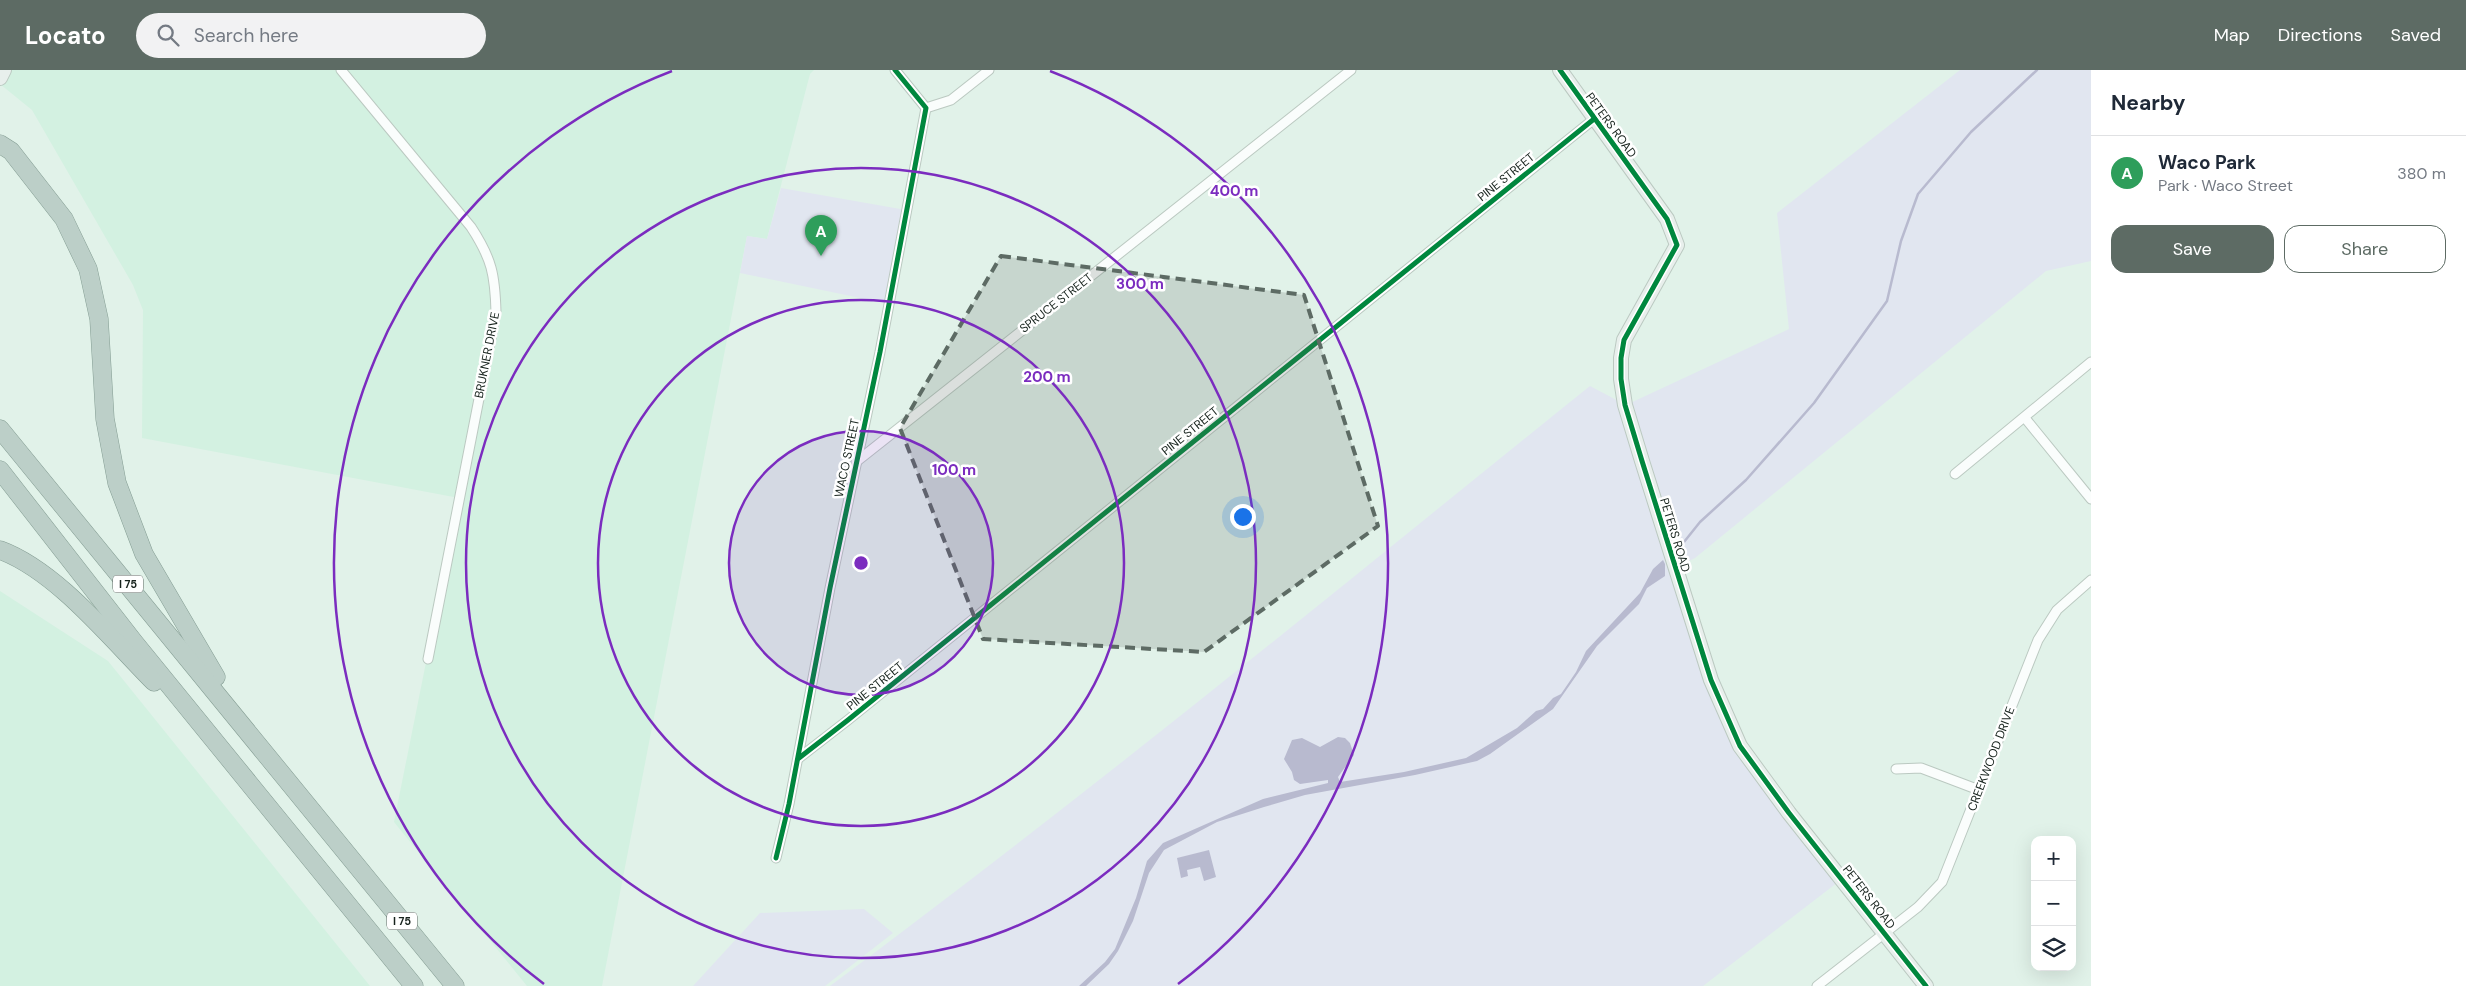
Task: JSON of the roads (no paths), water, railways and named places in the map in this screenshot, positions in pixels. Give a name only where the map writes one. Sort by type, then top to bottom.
[{"type":"highway","points":[[0,144],[11,151],[64,219],[88,269],[98,319],[105,419],[117,483],[144,554],[209,667],[255,739]]},
{"type":"highway","name":"I 75","points":[[0,429],[455,986]]},
{"type":"highway","name":"I 75","points":[[0,470],[414,986]]},
{"type":"highway","points":[[0,550],[18,557],[60,587],[230,759]]},
{"type":"street","points":[[0,78],[4,70]]},
{"type":"street","name":"BRUKNER DRIVE","points":[[340,70],[471,227],[484,248],[495,278],[496,312],[428,659]]},
{"type":"street","points":[[895,70],[926,108],[951,100],[989,70]]},
{"type":"street","name":"SPRUCE STREET","points":[[856,462],[1351,70]]},
{"type":"street","name":"PETERS ROAD","points":[[1560,70],[1667,219],[1677,245],[1629,328],[1624,340],[1621,358],[1626,405],[1711,680],[1740,746],[1789,813],[1926,986]]},
{"type":"street","name":"WACO STREET","points":[[776,858],[880,352],[926,108]]},
{"type":"street","name":"PINE STREET","points":[[798,758],[856,714],[1594,119]]},
{"type":"street","points":[[1955,474],[2091,362]]},
{"type":"street","points":[[2025,418],[2091,499]]},
{"type":"street","name":"CREEKWOOD DRIVE","points":[[1817,986],[1918,907],[1942,882],[2038,640],[2058,610],[2091,580]]},
{"type":"street","points":[[1896,769],[1921,768],[1978,790]]},
{"type":"water","points":[[1663,560],[1665,576],[1647,588],[1639,604],[1597,646],[1553,709],[1490,754],[1477,761],[1415,775],[1305,795],[1264,807],[1217,822],[1164,850],[1149,873],[1133,921],[1118,951],[1109,964],[1086,986],[1079,986],[1105,962],[1115,949],[1136,898],[1147,861],[1163,843],[1263,799],[1328,783],[1328,780],[1300,784],[1294,780],[1292,772],[1284,759],[1292,740],[1302,738],[1320,747],[1338,737],[1345,738],[1350,743],[1354,755],[1338,777],[1340,782],[1404,772],[1466,758],[1517,728],[1536,711],[1543,709],[1553,698],[1561,694],[1576,672],[1586,651],[1640,593],[1653,569]]},
{"type":"water","points":[[1209,850],[1216,877],[1204,881],[1200,867],[1187,870],[1188,876],[1181,878],[1177,858]]},
{"type":"waterway","points":[[1676,552],[1700,522],[1746,480],[1814,403],[1887,301],[1901,241],[1918,194],[1971,132],[2037,70]]},
{"type":"place","name":"Waco Park","points":[[821,256]]}]
